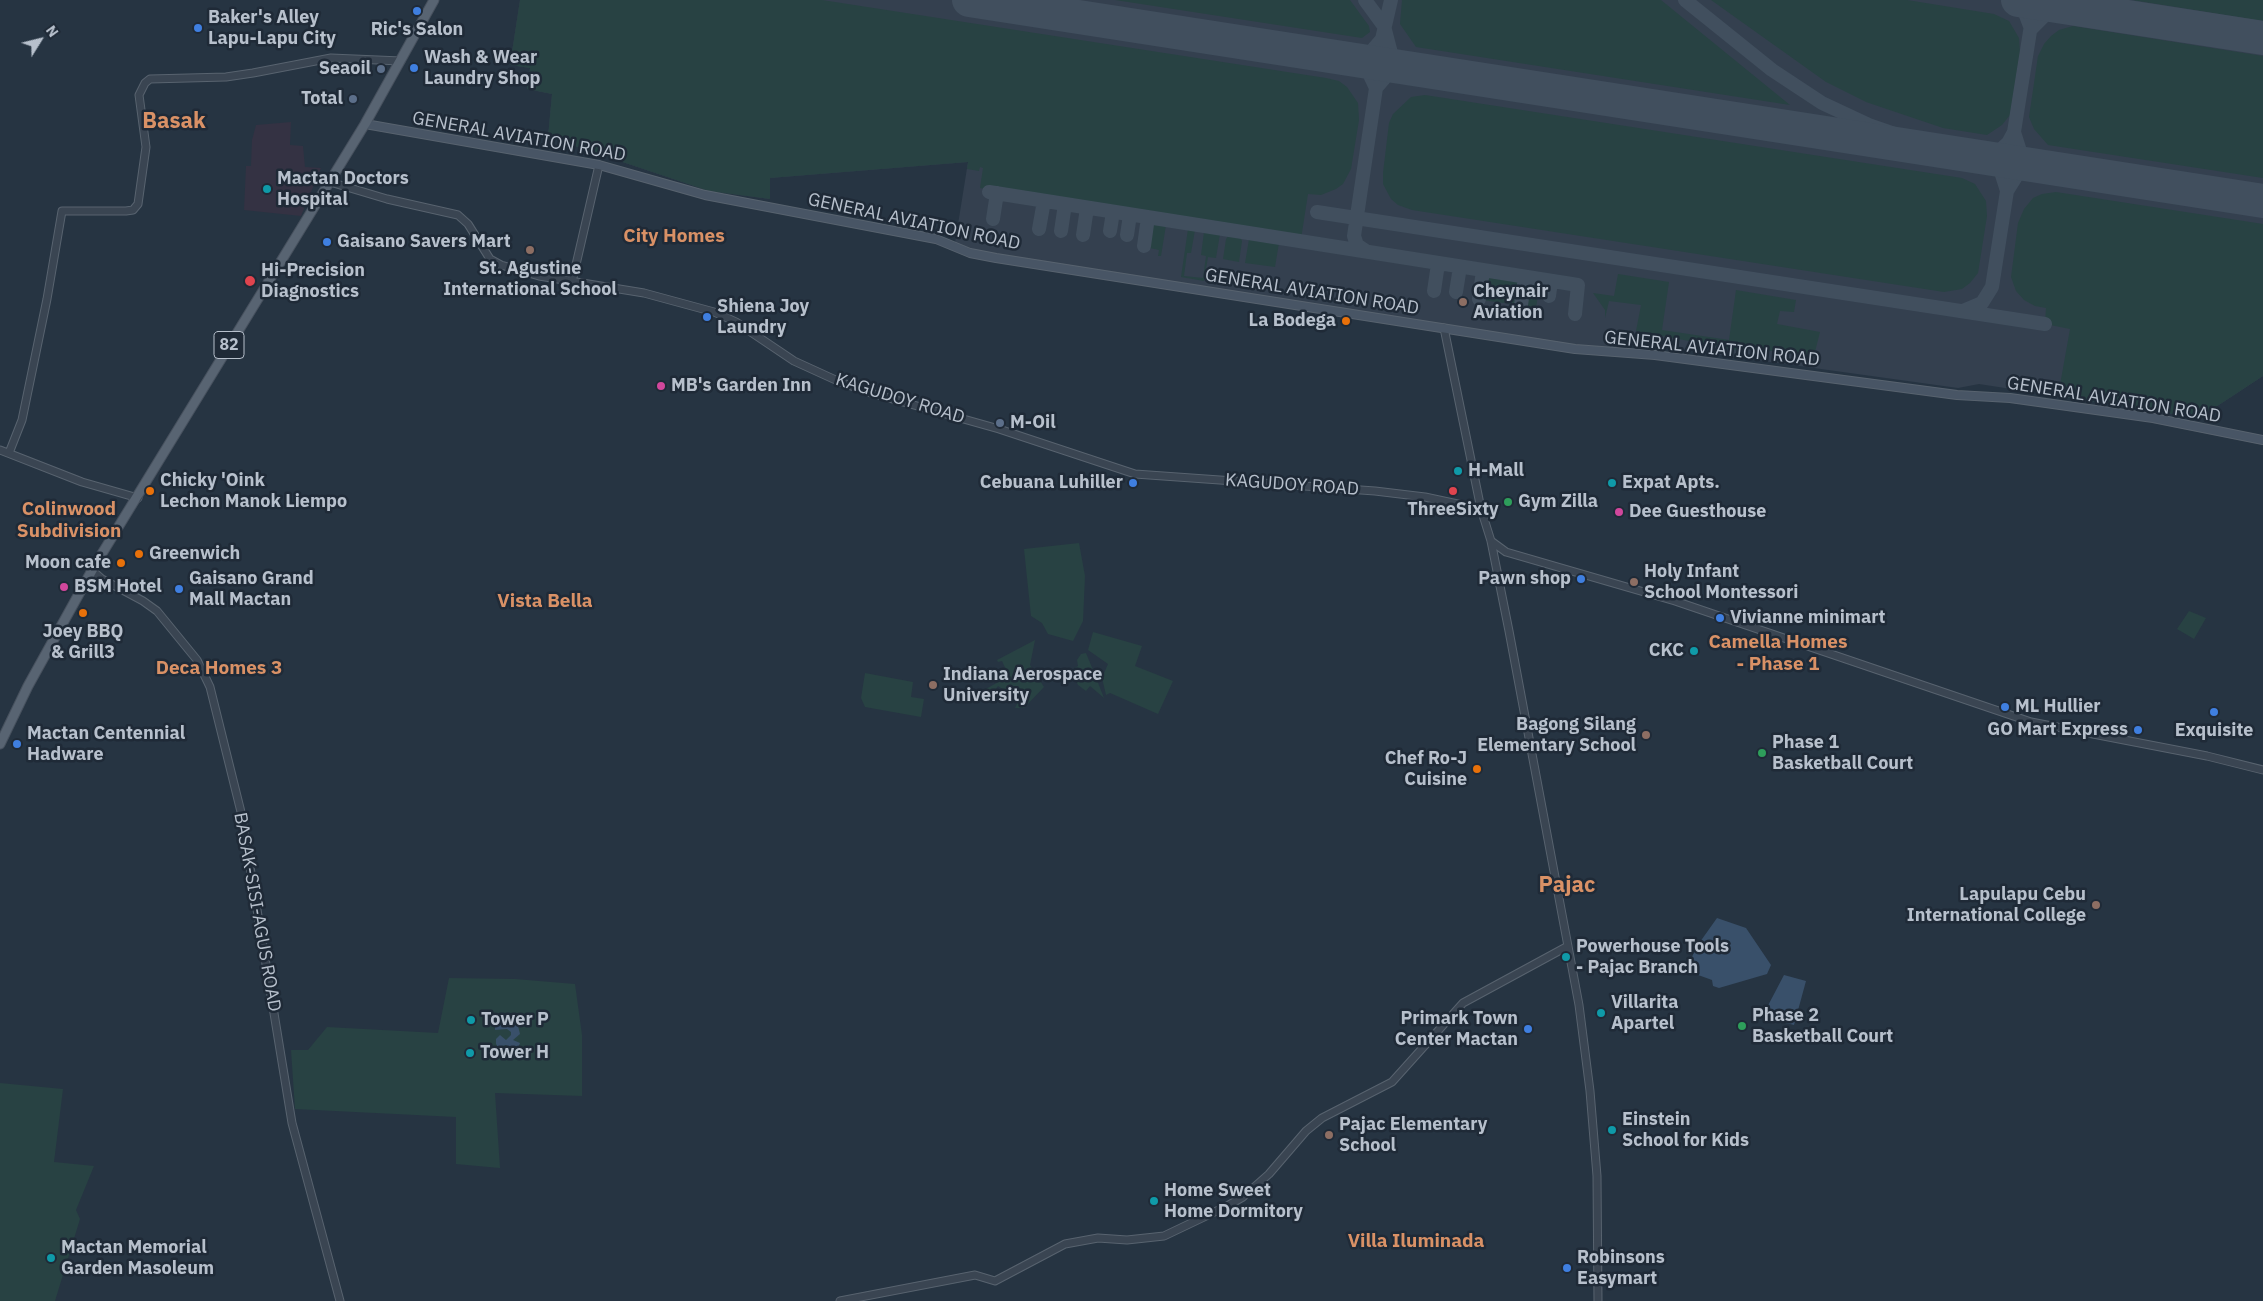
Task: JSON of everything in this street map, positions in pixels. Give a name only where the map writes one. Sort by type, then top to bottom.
[{"type":"main road","name":"82","points":[[0,744],[57,631],[93,571],[99,567],[127,522],[131,509],[225,351],[365,124],[434,0]]},
{"type":"main road","name":"GENERAL AVIATION ROAD","points":[[365,124],[599,165],[705,195],[936,239],[970,253],[1575,349],[1654,354],[1957,395],[2010,398],[2153,418],[2263,440]]},
{"type":"street","points":[[9,453],[22,420],[47,299],[62,211],[126,212],[137,207],[146,147],[139,95],[142,86],[150,79],[226,77],[279,70],[331,58],[401,61]]},
{"type":"street","points":[[572,282],[599,165]]},
{"type":"street","name":"KAGUDOY ROAD","points":[[330,182],[380,197],[458,215],[468,224],[490,259],[502,265],[572,282],[644,293],[714,312],[736,322],[794,361],[840,382],[870,393],[999,429],[1136,474],[1376,491],[1425,497],[1481,509]]},
{"type":"street","points":[[1444,328],[1481,509],[1491,541],[1582,1024],[1598,1185],[1598,1301]]},
{"type":"street","points":[[0,450],[82,482],[138,498]]},
{"type":"street","points":[[1491,541],[1506,552],[1675,600],[2031,722],[2207,756],[2263,770]]},
{"type":"street","points":[[1494,558],[1506,552]]},
{"type":"street","name":"BASAK-SISI-AGUS ROAD","points":[[93,571],[102,580],[143,600],[157,611],[196,660],[210,687],[243,824],[292,1123],[340,1301]]},
{"type":"street","points":[[840,1301],[975,1275],[995,1281],[1065,1244],[1098,1238],[1127,1240],[1164,1236],[1227,1206],[1243,1197],[1269,1174],[1306,1131],[1322,1118],[1392,1082],[1463,1003],[1568,946]]},
{"type":"shaded area","points":[[520,0],[2263,0],[2263,376],[2199,418],[1979,384],[1958,388],[1641,344],[1631,340],[1630,349],[1589,347],[979,251],[955,243],[968,162],[770,178],[770,199],[709,191],[548,137],[552,94],[527,89],[530,68],[510,65]]},
{"type":"shaded area","points":[[291,122],[290,145],[303,146],[305,167],[321,168],[301,216],[244,210],[246,166],[251,166],[252,140],[256,125]]},
{"type":"green space","points":[[520,0],[822,0],[1326,78],[1339,81],[1347,87],[1358,103],[1359,120],[1351,169],[1343,184],[1336,189],[1321,195],[1308,194],[1301,239],[980,188],[983,168],[980,167],[979,171],[967,169],[968,162],[770,178],[770,199],[709,191],[548,137],[552,94],[527,89],[530,68],[510,65]]},
{"type":"green space","points":[[1115,0],[1350,0],[1369,26],[1370,32],[1362,38]]},
{"type":"green space","points":[[1402,0],[1661,0],[1790,105],[1416,47],[1400,24]]},
{"type":"green space","points":[[1711,0],[1907,0],[1994,14],[2009,21],[2019,38],[2020,53],[2010,115],[2002,125],[1987,135],[1943,128],[1866,102],[1826,82]]},
{"type":"green space","points":[[2132,0],[2263,0],[2263,21]]},
{"type":"green space","points":[[2073,26],[2263,56],[2263,178],[2048,145],[2034,129],[2029,117],[2038,56],[2044,44],[2051,36],[2059,30]]},
{"type":"green space","points":[[1425,95],[1962,178],[1975,184],[1986,201],[1987,216],[1978,273],[1962,289],[1944,292],[1412,210],[1398,205],[1391,199],[1383,184],[1383,173],[1389,123],[1393,114],[1411,97]]},
{"type":"green space","points":[[2056,192],[2263,224],[2263,376],[2199,418],[2058,396],[2070,329],[2045,324],[2046,308],[2035,306],[2024,300],[2016,291],[2011,277],[2018,223],[2024,209],[2033,198],[2042,194]]},
{"type":"green space","points":[[1149,223],[1166,225],[1161,256],[1158,256],[1159,250],[1145,247]]},
{"type":"green space","points":[[1188,229],[1195,230],[1191,253],[1187,253],[1184,276],[1203,278],[1206,256],[1201,255],[1204,232],[1220,234],[1216,258],[1208,257],[1204,281],[1181,277]]},
{"type":"green space","points":[[1229,235],[1240,237],[1242,241],[1239,262],[1223,259],[1226,239]]},
{"type":"green space","points":[[1249,239],[1279,243],[1275,267],[1245,263]]},
{"type":"green space","points":[[1485,274],[1520,280],[1519,305],[1482,300]]},
{"type":"green space","points":[[1618,274],[1669,282],[1662,330],[1729,340],[1736,290],[1796,300],[1794,312],[1780,311],[1777,324],[1820,332],[1814,356],[1738,347],[1737,350],[1636,331],[1641,305],[1609,301],[1605,318],[1605,310],[1593,293],[1614,296]]},
{"type":"green space","points":[[1530,281],[1540,282],[1536,308],[1523,306],[1526,285]]},
{"type":"green space","points":[[1079,543],[1085,576],[1083,621],[1073,641],[1048,634],[1042,623],[1031,616],[1024,549]]},
{"type":"green space","points":[[2189,611],[2206,618],[2194,639],[2177,629]]},
{"type":"green space","points":[[1093,632],[1142,646],[1135,666],[1173,681],[1158,714],[1110,693],[1106,695],[1102,678],[1108,664],[1088,650]]},
{"type":"green space","points":[[1035,640],[1030,665],[1044,687],[1024,708],[1015,708],[1019,700],[998,686],[992,694],[984,690],[1009,676],[1002,661],[998,662],[997,660]]},
{"type":"green space","points":[[1086,653],[1104,698],[1090,686],[1086,691],[1078,685],[1071,670],[1078,666],[1077,660],[1081,654]]},
{"type":"green space","points":[[865,673],[913,682],[911,697],[924,699],[921,717],[865,707],[861,698]]},
{"type":"green space","points":[[449,978],[515,979],[575,984],[582,1035],[582,1096],[495,1093],[500,1168],[456,1164],[456,1117],[295,1109],[291,1050],[308,1050],[327,1027],[438,1033]]},
{"type":"green space","points":[[0,1083],[63,1089],[54,1162],[94,1166],[76,1210],[80,1219],[55,1301],[0,1301]]},
{"type":"water","points":[[1717,918],[1746,928],[1771,965],[1767,974],[1719,988],[1713,986],[1712,980],[1687,971],[1695,949]]},
{"type":"water","points":[[1784,975],[1806,981],[1794,1025],[1762,1017]]},
{"type":"water","points":[[500,1021],[509,1024],[517,1022],[520,1034],[513,1040],[520,1043],[517,1051],[513,1051],[506,1045],[498,1047],[496,1044],[496,1039],[500,1035],[506,1040],[511,1035],[511,1032],[507,1029],[495,1030],[495,1024]]},
{"type":"taxiway","points":[[1365,0],[1384,26],[1391,53],[1400,63],[1412,69]]},
{"type":"taxiway","points":[[1353,60],[1370,53],[1382,39],[1391,0]]},
{"type":"taxiway","points":[[1685,0],[1772,70],[1822,103],[1869,125],[1944,151]]},
{"type":"taxiway","points":[[2010,0],[2025,13],[2030,26]]},
{"type":"taxiway","points":[[1979,157],[1998,152],[2008,143],[2014,132],[2035,0]]},
{"type":"taxiway","points":[[2031,29],[2047,13],[2065,7]]},
{"type":"taxiway","points":[[1353,60],[1368,71],[1376,88]]},
{"type":"taxiway","points":[[1366,251],[1357,245],[1354,236],[1376,88],[1388,74],[1399,69],[1412,69]]},
{"type":"taxiway","points":[[2014,132],[2020,151],[2029,161],[2041,166]]},
{"type":"taxiway","points":[[1963,311],[1982,303],[1992,287],[2007,191],[2001,172],[1991,162],[1979,157]]},
{"type":"taxiway","points":[[2007,191],[2017,175],[2028,169],[2041,166]]},
{"type":"taxiway","points":[[989,192],[1578,285],[1575,314]]},
{"type":"taxiway","points":[[993,219],[997,193]]},
{"type":"taxiway","points":[[1039,229],[1044,201]]},
{"type":"taxiway","points":[[1061,231],[1065,204]]},
{"type":"taxiway","points":[[1083,235],[1087,208]]},
{"type":"taxiway","points":[[1110,231],[1113,212]]},
{"type":"taxiway","points":[[1317,212],[2045,324]]},
{"type":"taxiway","points":[[1127,235],[1130,215]]},
{"type":"taxiway","points":[[1144,246],[1148,217]]},
{"type":"taxiway","points":[[1434,291],[1438,264]]},
{"type":"taxiway","points":[[1456,292],[1460,267]]},
{"type":"taxiway","points":[[1479,299],[1483,271]]},
{"type":"taxiway","points":[[1521,305],[1525,277]]},
{"type":"taxiway","points":[[1549,296],[1551,281]]},
{"type":"runway","points":[[969,0],[2263,201]]},
{"type":"runway","points":[[2018,0],[2263,38]]},
{"type":"place","name":"Ric's Salon","points":[[417,11]]},
{"type":"place","name":"Baker's Alley Lapu-Lapu City","points":[[198,28]]},
{"type":"place","name":"Wash & Wear Laundry Shop","points":[[414,68]]},
{"type":"place","name":"Seaoil","points":[[381,69]]},
{"type":"place","name":"Total","points":[[353,99]]},
{"type":"place","name":"Mactan Doctors Hospital","points":[[267,189]]},
{"type":"place","name":"Gaisano Savers Mart","points":[[327,242]]},
{"type":"place","name":"St. Agustine International School","points":[[530,250]]},
{"type":"place","name":"Hi-Precision Diagnostics","points":[[250,281]]},
{"type":"place","name":"Cheynair Aviation","points":[[1463,302]]},
{"type":"place","name":"Shiena Joy Laundry","points":[[707,317]]},
{"type":"place","name":"La Bodega","points":[[1346,321]]},
{"type":"place","name":"MB's Garden Inn","points":[[661,386]]},
{"type":"place","name":"M-Oil","points":[[1000,423]]},
{"type":"place","name":"H-Mall","points":[[1458,471]]},
{"type":"place","name":"Cebuana Luhiller","points":[[1133,483]]},
{"type":"place","name":"Expat Apts.","points":[[1612,483]]},
{"type":"place","name":"Chicky 'Oink Lechon Manok Liempo","points":[[150,491]]},
{"type":"place","name":"ThreeSixty","points":[[1453,491]]},
{"type":"place","name":"Gym Zilla","points":[[1508,502]]},
{"type":"place","name":"Dee Guesthouse","points":[[1619,512]]},
{"type":"place","name":"Greenwich","points":[[139,554]]},
{"type":"place","name":"Moon cafe","points":[[121,563]]},
{"type":"place","name":"Pawn shop","points":[[1581,579]]},
{"type":"place","name":"Holy Infant School Montessori","points":[[1634,582]]},
{"type":"place","name":"BSM Hotel","points":[[64,587]]},
{"type":"place","name":"Gaisano Grand Mall Mactan","points":[[179,589]]},
{"type":"place","name":"Joey BBQ & Grill3","points":[[83,613]]},
{"type":"place","name":"Vivianne minimart","points":[[1720,618]]},
{"type":"place","name":"CKC","points":[[1694,651]]},
{"type":"place","name":"Indiana Aerospace University","points":[[933,685]]},
{"type":"place","name":"ML Hullier","points":[[2005,707]]},
{"type":"place","name":"Exquisite","points":[[2214,712]]},
{"type":"place","name":"GO Mart Express","points":[[2138,730]]},
{"type":"place","name":"Bagong Silang Elementary School","points":[[1646,735]]},
{"type":"place","name":"Mactan Centennial Hadware","points":[[17,744]]},
{"type":"place","name":"Phase 1 Basketball Court","points":[[1762,753]]},
{"type":"place","name":"Chef Ro-J Cuisine","points":[[1477,769]]},
{"type":"place","name":"Lapulapu Cebu International College","points":[[2096,905]]},
{"type":"place","name":"Powerhouse Tools - Pajac Branch","points":[[1566,957]]},
{"type":"place","name":"Villarita Apartel","points":[[1601,1013]]},
{"type":"place","name":"Tower P","points":[[471,1020]]},
{"type":"place","name":"Phase 2 Basketball Court","points":[[1742,1026]]},
{"type":"place","name":"Primark Town Center Mactan","points":[[1528,1029]]},
{"type":"place","name":"Tower H","points":[[470,1053]]},
{"type":"place","name":"Einstein School for Kids","points":[[1612,1130]]},
{"type":"place","name":"Pajac Elementary School","points":[[1329,1135]]},
{"type":"place","name":"Home Sweet Home Dormitory","points":[[1154,1201]]},
{"type":"place","name":"Mactan Memorial Garden Masoleum","points":[[51,1258]]},
{"type":"place","name":"Robinsons Easymart","points":[[1567,1268]]},
{"type":"district","name":"Basak","points":[[174,122]]},
{"type":"district","name":"City Homes","points":[[674,237]]},
{"type":"district","name":"Colinwood Subdivision","points":[[69,521]]},
{"type":"district","name":"Vista Bella","points":[[545,602]]},
{"type":"district","name":"Camella Homes - Phase 1","points":[[1778,654]]},
{"type":"district","name":"Deca Homes 3","points":[[219,669]]},
{"type":"district","name":"Pajac","points":[[1567,886]]},
{"type":"district","name":"Villa Iluminada","points":[[1416,1242]]}]
